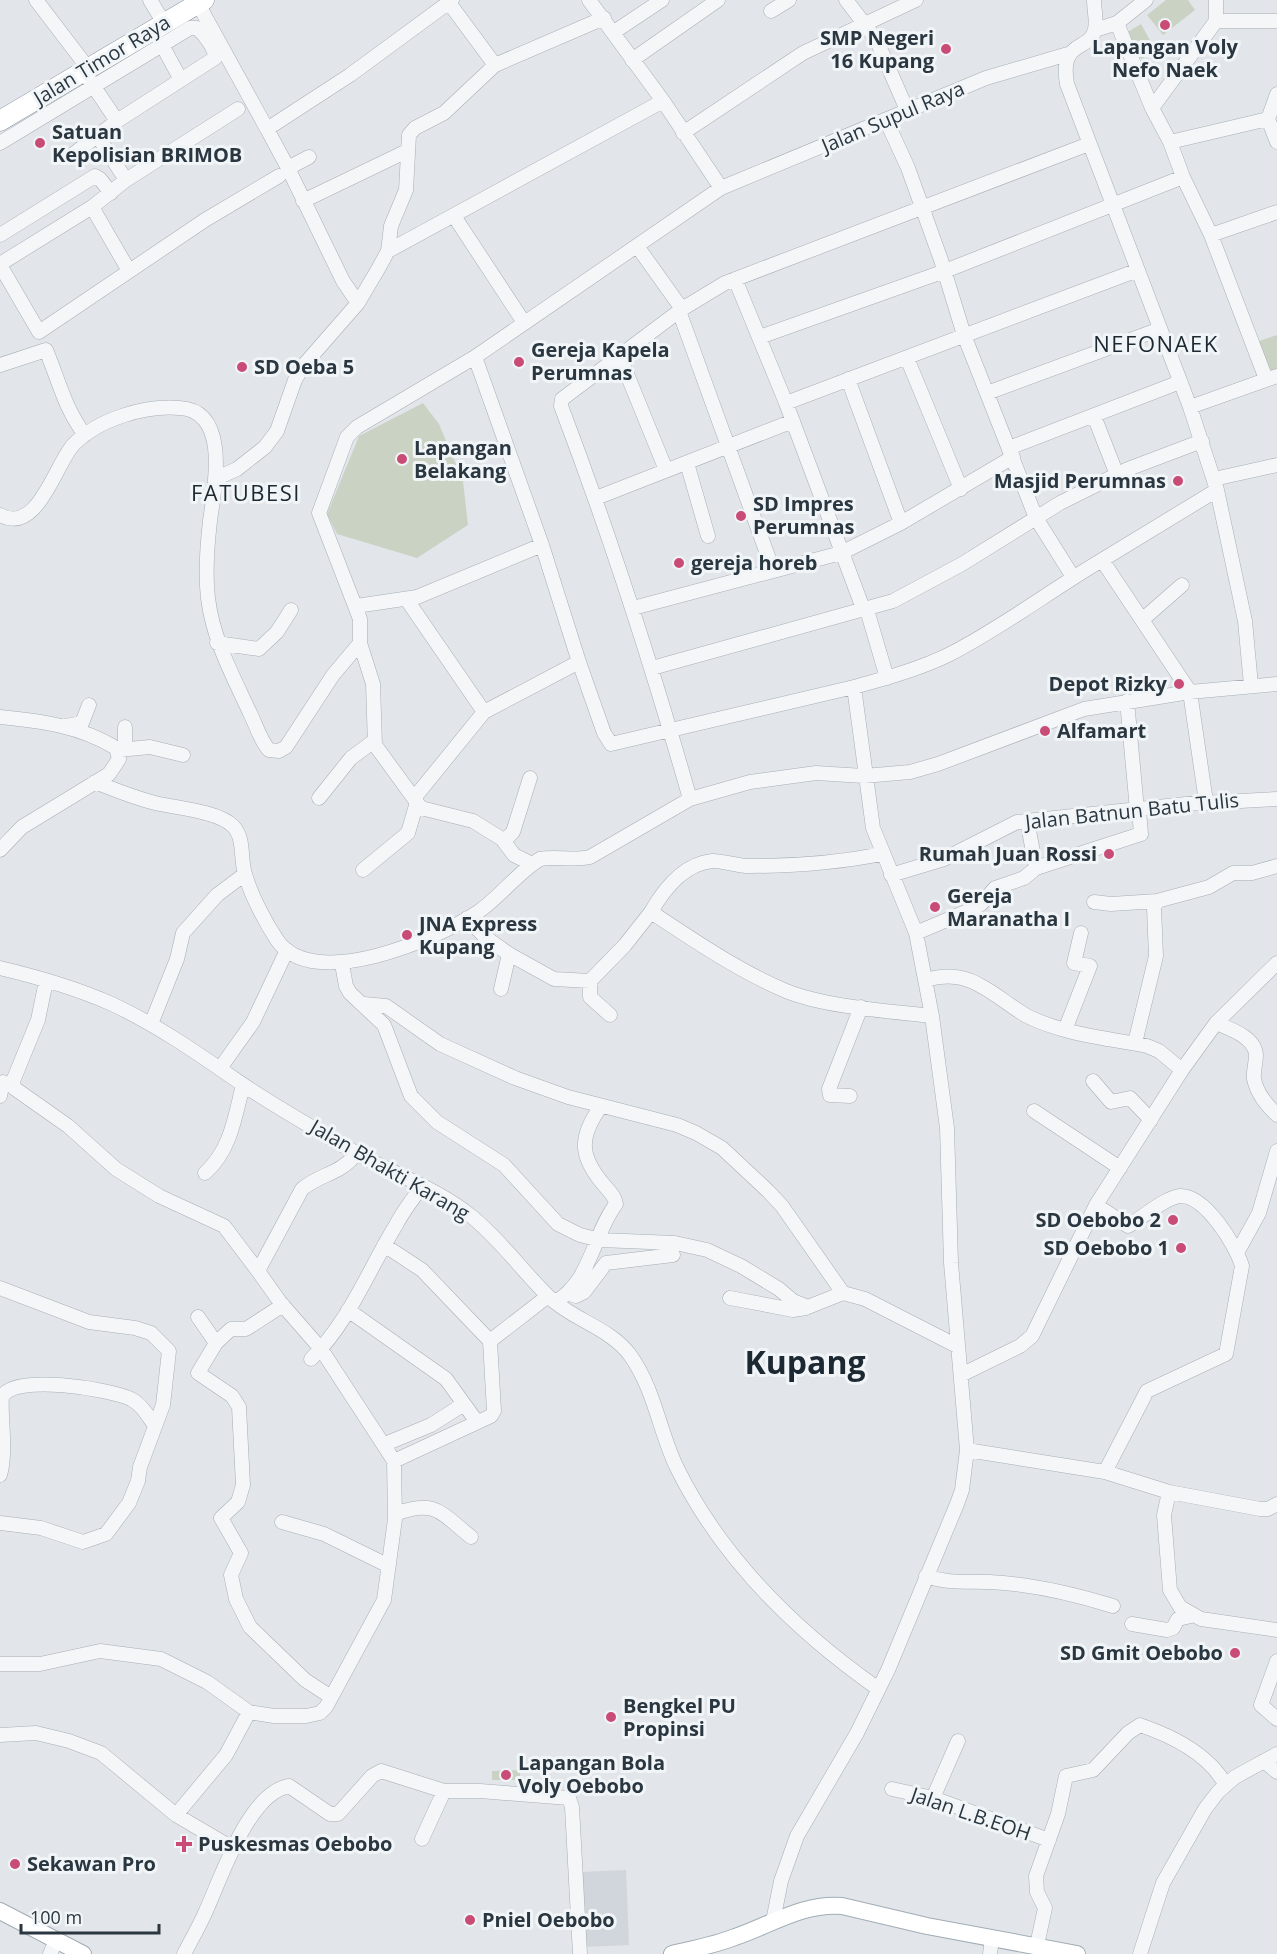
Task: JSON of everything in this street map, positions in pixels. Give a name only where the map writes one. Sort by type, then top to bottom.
[{"type":"highway","name":"Jalan Timor Raya","points":[[0,121],[88,75],[199,1]]},
{"type":"main road","points":[[672,1954],[736,1937],[816,1906],[842,1906],[927,1926],[991,1946],[1037,1945],[1059,1952],[1077,1954]]},
{"type":"main road","points":[[0,1911],[53,1948],[83,1954]]},
{"type":"street","points":[[36,0],[88,75],[117,122]]},
{"type":"street","points":[[150,0],[164,23]]},
{"type":"street","points":[[589,0],[615,32],[618,41],[663,102],[721,188]]},
{"type":"street","points":[[615,32],[662,0]]},
{"type":"street","points":[[632,60],[718,0]]},
{"type":"street","points":[[771,11],[789,0]]},
{"type":"street","points":[[846,0],[867,24],[907,110]]},
{"type":"street","points":[[683,133],[803,53],[916,0]]},
{"type":"street","points":[[1094,0],[1095,30],[1089,39],[1068,54],[1064,68],[1067,84],[1190,407],[1216,484],[1245,621],[1251,685]]},
{"type":"street","points":[[1095,30],[1117,23],[1146,0]]},
{"type":"street","points":[[1152,108],[1216,21],[1216,0]]},
{"type":"street","points":[[199,1],[267,129],[283,172],[303,201],[343,281],[358,303]]},
{"type":"street","points":[[267,129],[350,75],[449,1],[495,65]]},
{"type":"street","points":[[217,478],[237,469],[265,447],[277,431],[295,380],[303,366],[358,303],[388,251],[392,226],[406,190],[409,175],[407,151],[409,135],[416,128],[444,113],[495,65],[604,18]]},
{"type":"street","points":[[1216,21],[1277,21]]},
{"type":"street","points":[[1117,23],[1152,108],[1170,141],[1183,177],[1211,235],[1271,377],[1190,407]]},
{"type":"street","points":[[0,143],[88,75],[162,45],[190,28],[197,28],[215,52],[216,58],[97,135],[72,156]]},
{"type":"street","points":[[162,45],[181,80]]},
{"type":"street","name":"Jalan Supul Raya","points":[[374,741],[373,684],[360,643],[361,625],[356,606],[319,513],[347,437],[357,427],[476,357],[524,321],[721,188],[986,78],[1068,54]]},
{"type":"street","points":[[1277,94],[1268,118],[1277,142]]},
{"type":"street","points":[[388,251],[663,102]]},
{"type":"street","points":[[238,109],[126,180],[92,207],[0,264],[39,332],[206,220],[309,157]]},
{"type":"street","points":[[1170,141],[1268,118]]},
{"type":"street","points":[[886,120],[908,168],[945,271],[964,335],[1036,518],[1074,577]]},
{"type":"street","points":[[97,135],[126,180]]},
{"type":"street","points":[[690,799],[633,608],[561,402],[564,396],[709,291],[735,279],[1089,144]]},
{"type":"street","points":[[303,201],[407,151]]},
{"type":"street","points":[[0,235],[95,177],[100,179],[111,193]]},
{"type":"street","points":[[760,337],[945,271],[1115,206],[1183,177]]},
{"type":"street","points":[[92,207],[129,271]]},
{"type":"street","points":[[39,211],[51,232]]},
{"type":"street","points":[[1211,235],[1277,212]]},
{"type":"street","points":[[454,216],[524,321]]},
{"type":"street","points":[[637,246],[681,310],[726,447],[772,570]]},
{"type":"street","points":[[786,403],[1138,270]]},
{"type":"street","points":[[735,279],[760,337],[841,553],[866,611],[887,678]]},
{"type":"street","points":[[987,393],[1160,329]]},
{"type":"street","points":[[0,365],[46,350],[69,412],[85,435]]},
{"type":"street","points":[[476,357],[542,545],[604,734],[611,744],[854,687],[887,678],[947,656],[1102,560],[1216,484],[1277,465]]},
{"type":"street","points":[[620,357],[666,470]]},
{"type":"street","points":[[907,358],[961,489]]},
{"type":"street","points":[[848,379],[901,523]]},
{"type":"street","points":[[633,608],[841,553],[961,489],[1011,452],[1180,382]]},
{"type":"street","points":[[0,515],[13,519],[31,511],[44,496],[68,452],[85,435],[124,416],[150,409],[187,409],[203,419],[213,435],[217,478],[206,574],[208,601],[217,643],[266,747],[272,751],[286,747],[333,675],[360,643]]},
{"type":"street","points":[[1094,416],[1117,475]]},
{"type":"street","points":[[596,498],[793,421]]},
{"type":"street","points":[[652,668],[866,611],[909,593],[1060,503],[1117,475],[1202,441]]},
{"type":"street","points":[[687,463],[708,536]]},
{"type":"street","points":[[356,606],[407,600],[542,545]]},
{"type":"street","points":[[1102,560],[1190,692],[1206,802]]},
{"type":"street","points":[[1142,620],[1182,585]]},
{"type":"street","points":[[407,600],[484,712]]},
{"type":"street","points":[[217,643],[261,647],[277,632],[291,610]]},
{"type":"street","points":[[363,870],[408,833],[416,799],[484,712],[579,662]]},
{"type":"street","points":[[95,782],[154,803],[201,813],[227,822],[239,836],[245,874],[277,940],[287,950],[310,960],[342,964],[416,942],[467,918],[480,911],[532,864],[551,857],[573,860],[590,857],[690,799],[750,782],[816,773],[864,776],[910,772],[938,764],[1084,709],[1190,692],[1277,684]]},
{"type":"street","points":[[773,1921],[781,1881],[797,1836],[857,1733],[888,1670],[962,1490],[967,1450],[951,1263],[947,1128],[932,1016],[916,933],[873,828],[864,776],[854,687]]},
{"type":"street","points":[[916,933],[981,904],[995,888],[1024,878],[1036,868],[1141,834],[1127,701]]},
{"type":"street","points":[[64,726],[82,723],[89,705]]},
{"type":"street","points":[[0,717],[64,726],[122,749],[150,747],[183,755]]},
{"type":"street","points":[[0,850],[22,827],[110,774],[117,766],[125,727]]},
{"type":"street","points":[[88,734],[110,732]]},
{"type":"street","points":[[318,798],[351,758],[374,741],[380,753],[429,812],[474,821],[504,841],[514,855],[532,864]]},
{"type":"street","points":[[504,841],[513,832],[530,778]]},
{"type":"street","name":"Jalan Batnun Batu Tulis","points":[[891,875],[944,859],[1004,827],[1028,820],[1206,802],[1277,799]]},
{"type":"street","points":[[1028,820],[1036,868]]},
{"type":"street","points":[[610,1015],[590,997],[590,981],[625,945],[670,883],[686,872],[712,861],[738,866],[782,866],[827,863],[882,854]]},
{"type":"street","points":[[1094,902],[1111,904],[1157,901],[1209,887],[1233,873],[1252,873],[1277,866]]},
{"type":"street","points":[[151,1024],[177,959],[183,933],[217,895],[245,874]]},
{"type":"street","points":[[1135,1043],[1156,956],[1154,915],[1157,901]]},
{"type":"street","points":[[651,912],[697,942],[786,991],[861,1007],[932,1016]]},
{"type":"street","points":[[467,918],[485,937],[509,954],[554,979],[590,981]]},
{"type":"street","points":[[1065,1030],[1090,966],[1074,963],[1081,933]]},
{"type":"street","points":[[221,1068],[253,1022],[287,950]]},
{"type":"street","points":[[501,989],[509,954]]},
{"type":"street","points":[[961,1375],[1020,1346],[1032,1336],[1096,1205],[1182,1070],[1216,1023],[1277,963]]},
{"type":"street","points":[[342,964],[346,986],[384,1025],[411,1096],[423,1110],[469,1145],[491,1155],[504,1165],[558,1224],[580,1235],[600,1240],[675,1243],[707,1250],[741,1266],[779,1289],[793,1301],[808,1307]]},
{"type":"street","name":"Jalan Bhakti Karang","points":[[0,968],[93,997],[151,1024],[221,1068],[243,1085],[357,1153],[457,1205],[474,1218],[503,1245],[552,1299],[614,1339],[631,1356],[650,1388],[675,1464],[689,1491],[719,1535],[765,1594],[809,1637],[878,1688]]},
{"type":"street","points":[[926,980],[948,975],[960,976],[988,990],[1024,1014],[1065,1030],[1135,1043],[1159,1051],[1182,1070]]},
{"type":"street","points":[[0,1664],[40,1664],[100,1651],[161,1659],[207,1682],[249,1712],[274,1716],[314,1715],[326,1707],[380,1611],[384,1600],[395,1514],[394,1461],[385,1444],[316,1354],[283,1305],[224,1226],[159,1196],[116,1168],[38,1103],[4,1086],[38,1020],[46,981]]},
{"type":"street","points":[[364,1004],[380,1004],[390,1008],[440,1044],[461,1056],[568,1097],[677,1125],[722,1148],[782,1206],[843,1293]]},
{"type":"street","points":[[850,1096],[834,1097],[830,1095],[829,1089],[861,1007]]},
{"type":"street","points":[[1216,1023],[1241,1035],[1251,1044],[1256,1053],[1255,1082],[1263,1101],[1277,1115]]},
{"type":"street","points":[[1093,1081],[1111,1102],[1130,1098],[1151,1120]]},
{"type":"street","points":[[205,1173],[216,1161],[230,1137],[243,1085]]},
{"type":"street","points":[[570,1294],[600,1240],[607,1217],[616,1201],[585,1157],[586,1131],[600,1106]]},
{"type":"street","points":[[1034,1111],[1120,1168]]},
{"type":"street","points":[[1237,1253],[1259,1213],[1277,1151]]},
{"type":"street","points":[[258,1271],[302,1189],[310,1182],[348,1166],[357,1153]]},
{"type":"street","points":[[316,1354],[348,1310],[384,1245],[422,1186]]},
{"type":"street","points":[[1096,1205],[1128,1226],[1170,1199],[1179,1196],[1187,1197],[1213,1215],[1237,1253],[1242,1266],[1226,1354],[1147,1391],[1105,1472]]},
{"type":"street","points":[[384,1245],[422,1270],[490,1341],[494,1411],[477,1422],[394,1461]]},
{"type":"street","points":[[490,1341],[552,1299],[570,1294],[576,1296],[584,1292],[606,1263],[673,1255]]},
{"type":"street","points":[[0,1288],[89,1322],[135,1328],[151,1333],[169,1351],[165,1396],[129,1503],[106,1534],[83,1542],[41,1528],[0,1523]]},
{"type":"street","points":[[730,1298],[793,1310],[808,1307],[843,1293],[865,1299],[957,1346]]},
{"type":"street","points":[[283,1305],[246,1329],[231,1329],[216,1343],[198,1373],[232,1396],[239,1407],[243,1485],[238,1502],[221,1518],[241,1553],[240,1559],[231,1571],[236,1599],[243,1618],[268,1646],[304,1680],[331,1698]]},
{"type":"street","points":[[348,1310],[446,1379],[477,1422]]},
{"type":"street","points":[[198,1317],[216,1343]]},
{"type":"street","points":[[0,1475],[4,1461],[0,1408],[1,1398],[7,1391],[40,1384],[106,1390],[139,1404],[155,1426]]},
{"type":"street","points":[[385,1444],[431,1425],[464,1404]]},
{"type":"street","points":[[967,1450],[1105,1472],[1169,1492],[1260,1509],[1268,1509],[1277,1504]]},
{"type":"street","points":[[1169,1492],[1164,1515],[1170,1590],[1180,1606],[1191,1616]]},
{"type":"street","points":[[395,1514],[422,1505],[442,1514],[471,1537]]},
{"type":"street","points":[[282,1522],[324,1534],[387,1564]]},
{"type":"street","points":[[926,1576],[950,1583],[991,1582],[1084,1597],[1113,1606]]},
{"type":"street","points":[[1132,1624],[1167,1630],[1173,1628],[1178,1618],[1191,1616],[1277,1630]]},
{"type":"street","points":[[1277,1661],[1261,1705],[1277,1719]]},
{"type":"street","points":[[176,1815],[226,1755],[249,1712]]},
{"type":"street","points":[[1037,1945],[1045,1908],[1037,1892],[1036,1876],[1058,1814],[1066,1776],[1098,1767],[1137,1725],[1168,1734],[1181,1742],[1218,1771],[1226,1784]]},
{"type":"street","points":[[0,1735],[36,1733],[69,1741],[101,1753],[176,1815],[234,1849]]},
{"type":"street","points":[[933,1798],[958,1742]]},
{"type":"street","points":[[1140,1954],[1163,1883],[1205,1809],[1226,1784],[1245,1770],[1277,1754]]},
{"type":"street","points":[[1264,1761],[1277,1772]]},
{"type":"street","points":[[184,1954],[234,1849],[260,1805],[283,1787],[294,1788],[332,1815],[345,1808],[378,1772],[444,1791],[480,1791],[569,1798],[572,1807],[580,1954]]},
{"type":"street","name":"Jalan L.B.EOH","points":[[892,1789],[933,1798],[1049,1840]]},
{"type":"street","points":[[422,1839],[444,1791]]},
{"type":"shaded area","points":[[626,1870],[629,1945],[584,1947],[580,1872]]},
{"type":"green space","name":"Lapangan Voly Nefo Naek","points":[[1166,0],[1188,0],[1195,10],[1163,35],[1147,15]]},
{"type":"green space","points":[[1141,24],[1156,51],[1141,59],[1126,33]]},
{"type":"green space","points":[[1277,335],[1277,372],[1267,375],[1256,342]]},
{"type":"green space","name":"Lapangan Belakang","points":[[423,403],[439,424],[463,481],[468,525],[417,558],[337,534],[327,514],[359,436]]},
{"type":"green space","name":"Lapangan Bola Voly Oebobo","points":[[520,1770],[520,1780],[492,1780],[492,1771]]},
{"type":"place","name":"Lapangan Voly Nefo Naek","points":[[1165,25]]},
{"type":"place","name":"SMP Negeri 16 Kupang","points":[[946,49]]},
{"type":"place","name":"Satuan Kepolisian BRIMOB","points":[[40,143]]},
{"type":"place","name":"Gereja Kapela Perumnas","points":[[519,362]]},
{"type":"place","name":"SD Oeba 5","points":[[242,367]]},
{"type":"place","name":"Lapangan Belakang","points":[[402,459]]},
{"type":"place","name":"Masjid Perumnas","points":[[1178,481]]},
{"type":"place","name":"SD Impres Perumnas","points":[[741,516]]},
{"type":"place","name":"gereja horeb","points":[[679,563]]},
{"type":"place","name":"Depot Rizky","points":[[1179,684]]},
{"type":"place","name":"Alfamart","points":[[1045,731]]},
{"type":"place","name":"Rumah Juan Rossi","points":[[1109,854]]},
{"type":"place","name":"Gereja Maranatha I","points":[[935,907]]},
{"type":"place","name":"JNA Express Kupang","points":[[407,935]]},
{"type":"place","name":"SD Oebobo 2","points":[[1173,1220]]},
{"type":"place","name":"SD Oebobo 1","points":[[1181,1248]]},
{"type":"place","name":"SD Gmit Oebobo","points":[[1235,1653]]},
{"type":"place","name":"Bengkel PU Propinsi","points":[[611,1717]]},
{"type":"place","name":"Lapangan Bola Voly Oebobo","points":[[506,1775]]},
{"type":"place","name":"Puskesmas Oebobo","points":[[184,1844]]},
{"type":"place","name":"Sekawan Pro","points":[[15,1864]]},
{"type":"place","name":"Pniel Oebobo","points":[[470,1920]]},
{"type":"district","name":"NEFONAEK","points":[[1156,344]]},
{"type":"district","name":"FATUBESI","points":[[246,493]]},
{"type":"district","name":"Kupang","points":[[805,1363]]}]
